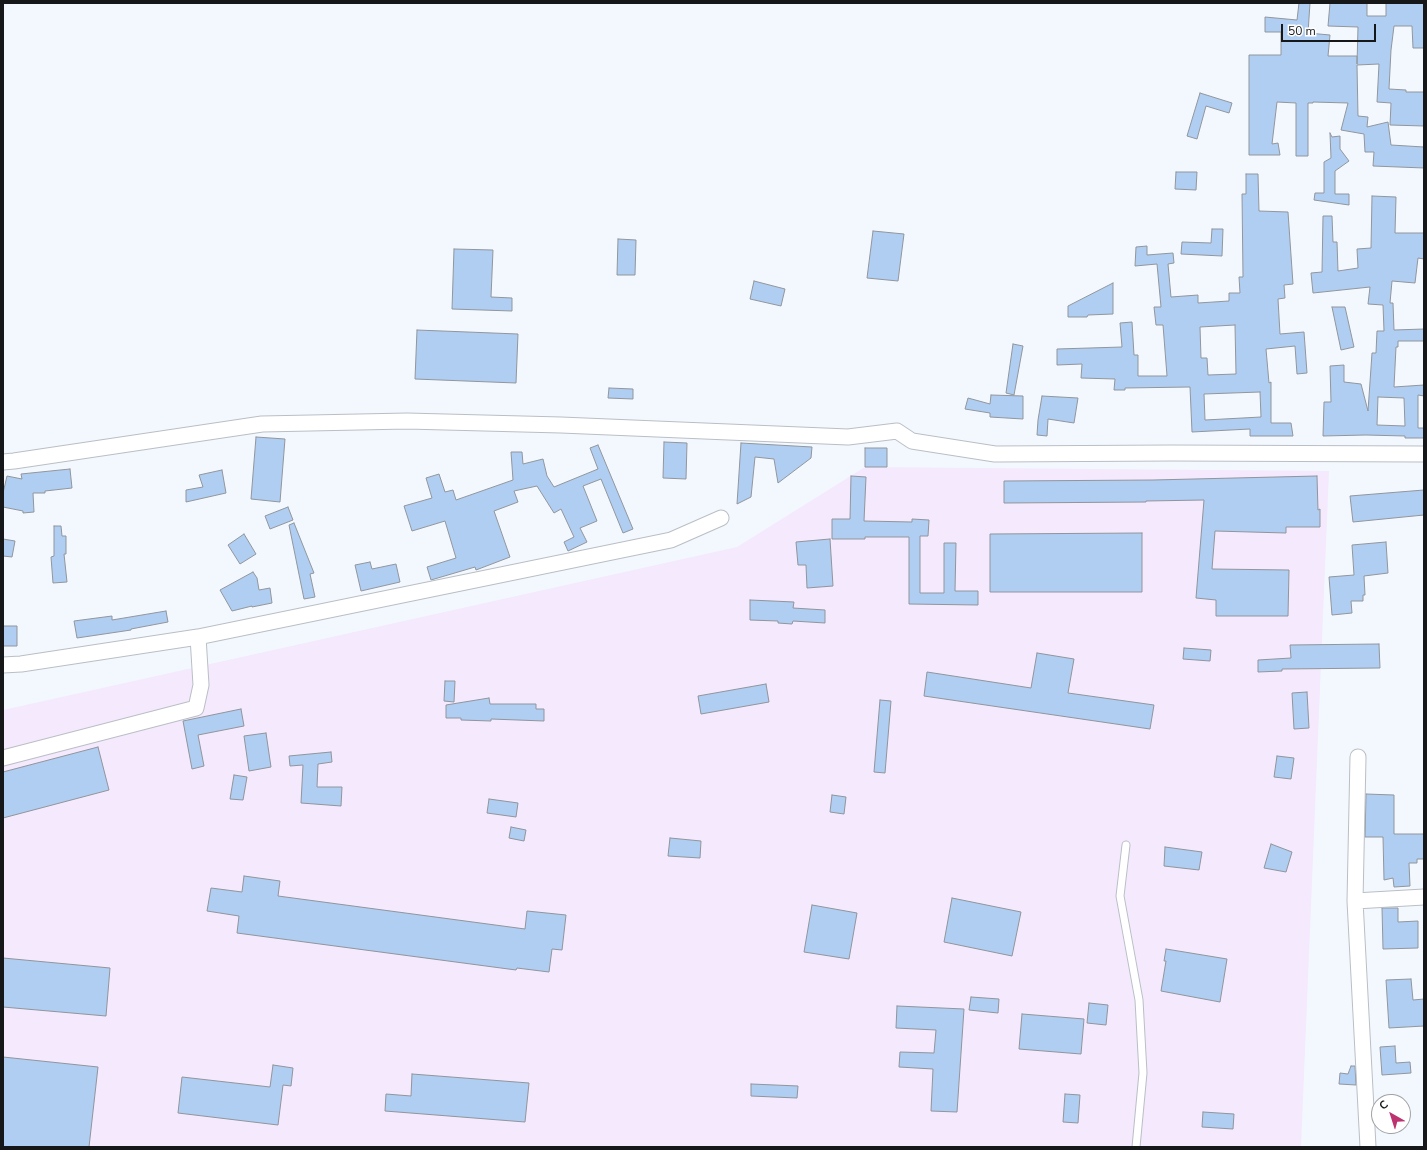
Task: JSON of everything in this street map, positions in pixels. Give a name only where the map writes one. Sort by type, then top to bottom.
[{"type":"street","points":[[3,462],[262,424],[407,421],[561,425],[848,437],[897,431],[912,441],[996,454],[1424,454]]},
{"type":"street","points":[[3,665],[21,664],[198,637],[671,540],[721,518]]},
{"type":"street","points":[[3,758],[196,708],[201,685],[198,637]]},
{"type":"street","points":[[1358,757],[1355,901],[1368,1147]]},
{"type":"street","points":[[1355,901],[1424,897]]},
{"type":"lane","points":[[1126,845],[1120,896],[1139,1000],[1142,1073],[1136,1147]]},
{"type":"shaded area","points":[[865,467],[1329,471],[1301,1147],[3,1147],[3,710],[737,547]]},
{"type":"building","points":[[1299,3],[1310,3],[1308,33],[1330,35],[1328,56],[1357,56],[1357,64],[1358,27],[1328,26],[1330,3],[1367,3],[1367,16],[1386,16],[1386,3],[1424,3],[1424,48],[1413,48],[1412,26],[1394,26],[1389,89],[1406,90],[1406,92],[1424,92],[1424,126],[1390,125],[1391,103],[1377,102],[1379,64],[1357,65],[1358,116],[1368,117],[1367,127],[1388,122],[1391,145],[1424,147],[1424,168],[1373,166],[1374,152],[1365,152],[1364,134],[1341,130],[1348,103],[1308,103],[1308,156],[1296,156],[1296,103],[1277,102],[1272,144],[1278,143],[1280,155],[1249,155],[1249,55],[1281,55],[1281,32],[1265,32],[1265,17],[1297,20]]},
{"type":"building","points":[[1200,93],[1232,103],[1229,113],[1206,106],[1197,139],[1187,136]]},
{"type":"building","points":[[1330,133],[1332,137],[1340,136],[1340,149],[1349,161],[1335,171],[1335,194],[1349,194],[1349,205],[1314,200],[1315,193],[1324,193],[1324,162],[1331,158]]},
{"type":"building","points":[[1176,172],[1197,172],[1196,190],[1175,189]]},
{"type":"building","points":[[1246,174],[1258,174],[1259,211],[1288,212],[1293,284],[1284,285],[1285,298],[1278,299],[1280,334],[1304,332],[1307,373],[1297,374],[1295,346],[1266,349],[1269,383],[1271,382],[1271,423],[1291,423],[1293,436],[1250,436],[1250,429],[1192,432],[1190,387],[1125,388],[1125,390],[1114,390],[1115,379],[1081,378],[1082,364],[1057,365],[1057,349],[1122,347],[1120,323],[1132,322],[1134,355],[1138,355],[1138,376],[1167,376],[1163,325],[1156,325],[1154,307],[1161,307],[1157,264],[1135,266],[1136,247],[1147,246],[1147,255],[1173,253],[1174,263],[1168,264],[1171,297],[1198,295],[1198,303],[1229,301],[1229,293],[1240,293],[1239,277],[1243,277],[1242,194],[1246,194]],"holes":[[[1235,325],[1236,374],[1208,375],[1207,358],[1201,358],[1200,327]],[[1260,392],[1261,417],[1205,420],[1204,394]]]},
{"type":"building","points":[[1372,196],[1396,197],[1395,233],[1424,233],[1424,259],[1418,258],[1415,283],[1392,281],[1390,303],[1393,303],[1394,330],[1424,329],[1424,341],[1398,341],[1398,347],[1396,347],[1394,387],[1424,385],[1424,396],[1418,395],[1418,428],[1424,428],[1424,438],[1366,435],[1323,436],[1324,402],[1331,402],[1330,366],[1344,365],[1344,382],[1361,384],[1368,411],[1372,353],[1376,353],[1377,331],[1384,331],[1383,305],[1368,304],[1370,287],[1313,293],[1311,273],[1322,272],[1323,216],[1332,216],[1333,242],[1337,242],[1338,271],[1358,268],[1357,249],[1371,248]],"holes":[[[1378,397],[1404,398],[1405,426],[1377,425]]]},
{"type":"building","points":[[1212,229],[1223,229],[1222,256],[1181,254],[1182,242],[1211,243]]},
{"type":"building","points":[[873,231],[904,234],[898,281],[867,278]]},
{"type":"building","points":[[618,239],[636,240],[635,275],[617,275]]},
{"type":"building","points":[[454,249],[493,250],[491,297],[512,298],[512,311],[452,309]]},
{"type":"building","points":[[754,281],[785,289],[781,306],[750,299]]},
{"type":"building","points":[[1113,283],[1113,314],[1088,315],[1087,317],[1068,317],[1068,306]]},
{"type":"building","points":[[1332,307],[1345,307],[1354,347],[1341,350]]},
{"type":"building","points":[[417,330],[518,334],[516,383],[415,379]]},
{"type":"building","points":[[1013,344],[1023,346],[1014,395],[1006,393]]},
{"type":"building","points":[[609,388],[633,389],[633,399],[608,398]]},
{"type":"building","points":[[991,395],[1023,396],[1023,419],[990,417],[990,413],[965,409],[968,398],[990,404]]},
{"type":"building","points":[[1042,396],[1078,398],[1074,423],[1048,419],[1047,436],[1037,435]]},
{"type":"building","points":[[256,437],[285,439],[280,502],[251,499]]},
{"type":"building","points":[[664,442],[687,443],[686,479],[663,478]]},
{"type":"building","points":[[741,443],[812,447],[811,458],[778,483],[774,459],[755,457],[751,497],[737,504]]},
{"type":"building","points":[[598,445],[633,529],[623,533],[601,479],[583,486],[597,521],[580,528],[587,542],[568,551],[564,542],[574,537],[561,509],[554,513],[537,486],[514,491],[518,502],[494,511],[510,557],[476,570],[475,567],[431,580],[427,567],[456,558],[445,521],[412,531],[404,506],[432,498],[426,478],[439,474],[445,492],[453,490],[456,500],[513,480],[511,452],[522,452],[523,464],[543,459],[547,476],[554,487],[598,469],[590,448]]},
{"type":"building","points":[[865,448],[887,448],[887,467],[865,467]]},
{"type":"building","points":[[70,469],[72,488],[45,491],[45,493],[33,493],[34,512],[23,513],[23,511],[3,507],[3,493],[7,476],[22,479],[21,474]]},
{"type":"building","points":[[222,470],[226,493],[186,502],[186,490],[203,487],[199,475]]},
{"type":"building","points":[[851,476],[866,477],[864,521],[912,522],[912,519],[929,520],[928,536],[920,536],[920,593],[944,593],[944,543],[956,543],[955,591],[978,591],[978,605],[909,604],[909,537],[832,539],[832,519],[850,519]]},
{"type":"building","points":[[1317,476],[1320,527],[1286,527],[1286,533],[1215,531],[1212,569],[1289,570],[1288,616],[1216,616],[1216,600],[1196,598],[1204,500],[1004,503],[1004,481],[1153,480]]},
{"type":"building","points":[[1424,490],[1424,515],[1353,522],[1350,496]]},
{"type":"building","points":[[288,507],[293,520],[270,529],[265,516]]},
{"type":"building","points":[[294,523],[314,573],[310,574],[315,597],[304,599],[289,525]]},
{"type":"building","points":[[54,526],[61,526],[62,536],[66,536],[66,554],[64,554],[67,582],[53,583],[51,557],[54,556]]},
{"type":"building","points":[[1142,533],[1142,592],[990,592],[990,534]]},
{"type":"building","points":[[244,534],[256,554],[240,564],[228,545]]},
{"type":"building","points":[[3,539],[15,541],[12,557],[3,556]]},
{"type":"building","points":[[830,539],[833,586],[807,588],[806,565],[798,565],[796,542]]},
{"type":"building","points":[[1386,542],[1388,573],[1364,576],[1365,595],[1363,595],[1363,601],[1351,601],[1352,613],[1332,615],[1329,577],[1354,575],[1352,545]]},
{"type":"building","points":[[370,562],[372,569],[396,564],[400,582],[361,591],[355,565]]},
{"type":"building","points":[[253,572],[257,578],[259,590],[270,588],[272,603],[232,611],[220,590]]},
{"type":"building","points":[[750,600],[794,602],[793,608],[825,610],[825,623],[793,621],[792,624],[778,623],[778,621],[750,620]]},
{"type":"building","points":[[166,611],[168,622],[131,630],[77,638],[74,621],[112,616],[112,620]]},
{"type":"building","points":[[3,626],[17,626],[17,646],[3,646]]},
{"type":"building","points":[[1379,644],[1380,668],[1282,669],[1282,671],[1258,672],[1258,660],[1291,658],[1290,645]]},
{"type":"building","points":[[1184,648],[1211,650],[1210,661],[1183,659]]},
{"type":"building","points":[[1037,653],[1074,659],[1068,693],[1154,705],[1150,729],[924,696],[927,672],[1031,688]]},
{"type":"building","points":[[445,681],[455,681],[454,702],[444,701]]},
{"type":"building","points":[[766,684],[769,702],[701,714],[698,696]]},
{"type":"building","points":[[1307,692],[1309,728],[1294,729],[1292,693]]},
{"type":"building","points":[[489,698],[490,704],[536,704],[536,709],[544,709],[544,721],[491,719],[491,721],[446,718],[446,705]]},
{"type":"building","points":[[880,700],[891,701],[885,773],[874,772]]},
{"type":"building","points":[[241,709],[244,726],[198,735],[204,766],[192,769],[183,721]]},
{"type":"building","points":[[266,733],[271,767],[249,771],[244,736]]},
{"type":"building","points":[[98,747],[109,790],[3,818],[3,772]]},
{"type":"building","points":[[331,752],[332,762],[318,764],[317,787],[342,787],[341,806],[301,803],[303,765],[290,766],[289,756]]},
{"type":"building","points":[[1277,756],[1294,758],[1291,779],[1274,777]]},
{"type":"building","points":[[234,775],[247,777],[243,800],[230,799]]},
{"type":"building","points":[[1366,794],[1394,795],[1394,834],[1424,834],[1424,859],[1417,859],[1417,863],[1409,863],[1410,886],[1394,887],[1393,878],[1384,880],[1383,837],[1365,837]]},
{"type":"building","points":[[832,795],[846,797],[844,814],[830,812]]},
{"type":"building","points":[[489,799],[518,803],[516,817],[487,813]]},
{"type":"building","points":[[511,827],[526,830],[524,841],[509,838]]},
{"type":"building","points":[[670,838],[701,841],[700,858],[668,856]]},
{"type":"building","points":[[1271,844],[1292,852],[1286,872],[1264,868]]},
{"type":"building","points":[[1165,847],[1202,852],[1199,870],[1164,866]]},
{"type":"building","points":[[244,876],[280,881],[278,896],[525,929],[527,911],[566,915],[562,950],[552,949],[549,972],[517,968],[516,970],[237,933],[239,916],[207,911],[211,888],[242,892]]},
{"type":"building","points":[[952,898],[1021,912],[1012,956],[944,942]]},
{"type":"building","points":[[812,905],[857,913],[849,959],[804,952]]},
{"type":"building","points":[[1382,908],[1398,908],[1398,922],[1418,921],[1418,948],[1383,949]]},
{"type":"building","points":[[1166,949],[1227,959],[1220,1002],[1161,991],[1166,961],[1164,961]]},
{"type":"building","points":[[3,958],[110,968],[106,1016],[3,1007]]},
{"type":"building","points":[[1411,979],[1413,1000],[1424,999],[1424,1026],[1389,1028],[1386,980]]},
{"type":"building","points":[[971,997],[999,999],[998,1013],[969,1010]]},
{"type":"building","points":[[1089,1003],[1108,1005],[1106,1025],[1087,1023]]},
{"type":"building","points":[[897,1006],[964,1009],[957,1112],[931,1111],[933,1069],[899,1067],[900,1052],[934,1053],[936,1030],[896,1028]]},
{"type":"building","points":[[1022,1014],[1084,1019],[1081,1054],[1019,1049]]},
{"type":"building","points":[[1395,1046],[1396,1063],[1410,1062],[1411,1073],[1382,1075],[1380,1047]]},
{"type":"building","points":[[3,1057],[98,1067],[89,1147],[3,1147]]},
{"type":"building","points":[[273,1065],[293,1068],[291,1086],[283,1085],[278,1125],[178,1113],[182,1077],[270,1087]]},
{"type":"building","points":[[1351,1066],[1355,1066],[1356,1085],[1339,1084],[1340,1073],[1348,1074]]},
{"type":"building","points":[[412,1074],[529,1083],[525,1122],[385,1111],[386,1094],[411,1096]]},
{"type":"building","points":[[751,1084],[798,1086],[797,1098],[751,1096]]},
{"type":"building","points":[[1065,1094],[1080,1095],[1078,1123],[1063,1122]]},
{"type":"building","points":[[1203,1112],[1234,1114],[1233,1129],[1202,1127]]}]
